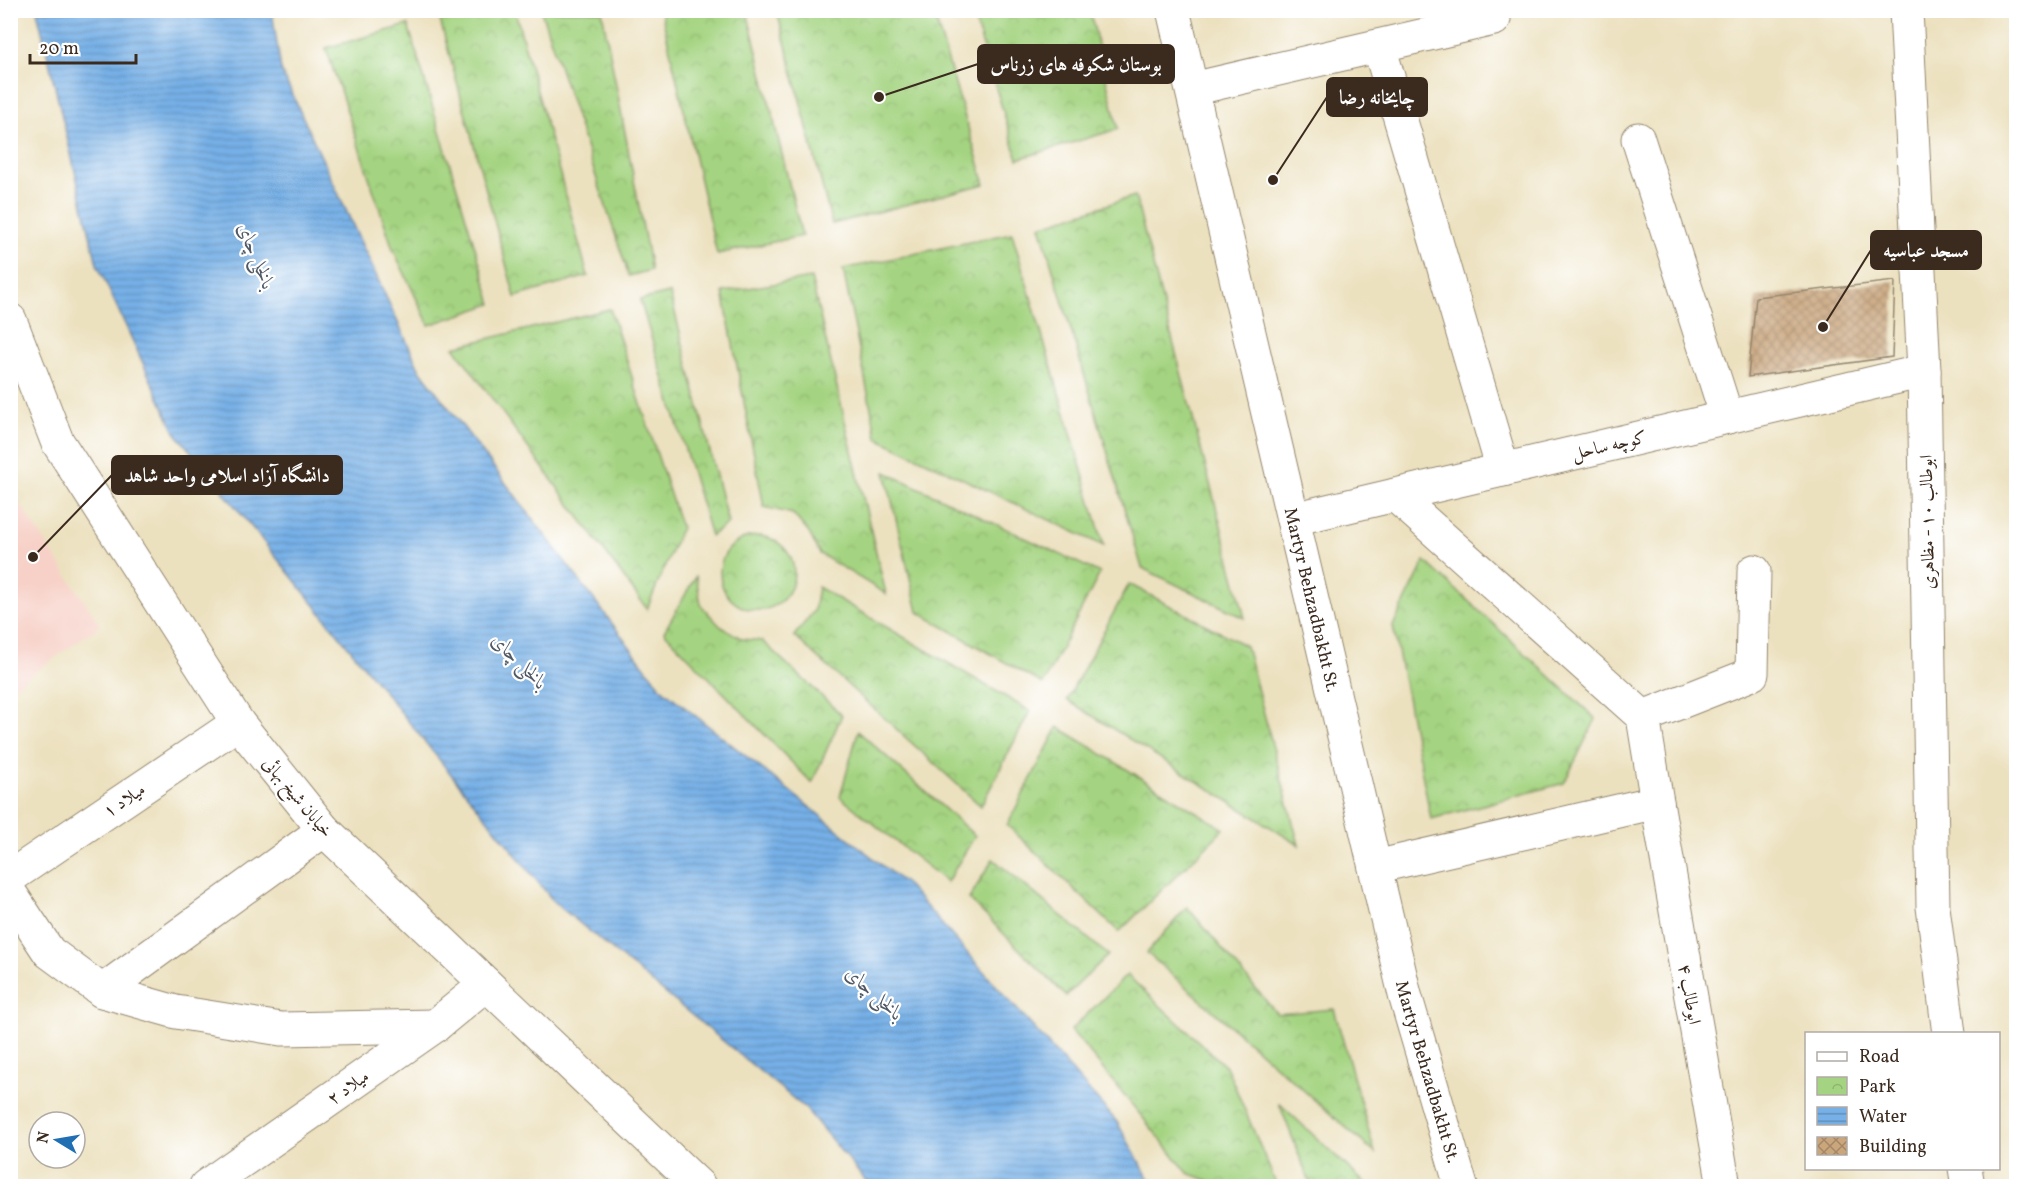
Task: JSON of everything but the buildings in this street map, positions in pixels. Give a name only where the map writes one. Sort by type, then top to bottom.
[{"type":"street","name":"Martyr Behzadbakht St.","points":[[1173,10],[1405,995],[1461,1186]]},
{"type":"street","name":"ابوطالب ۱۰ - مظاهری","points":[[1906,10],[1924,371],[1933,907],[1949,1032]]},
{"type":"street","points":[[1192,89],[1494,19]]},
{"type":"street","points":[[1378,46],[1503,470]]},
{"type":"street","points":[[1638,139],[1727,417]]},
{"type":"street","name":"خیابان شیخ بهائی","points":[[10,320],[57,441],[238,723],[324,830],[699,1186]]},
{"type":"street","name":"کوچه ساحل","points":[[1293,519],[1924,371]]},
{"type":"street","points":[[1395,495],[1643,717],[1752,674],[1754,571]]},
{"type":"street","name":"ابوطالب ۴","points":[[1643,717],[1728,1186]]},
{"type":"street","name":"میلاد ۱","points":[[10,877],[238,723]]},
{"type":"street","points":[[1375,867],[1657,802]]},
{"type":"street","points":[[102,991],[324,830]]},
{"type":"street","points":[[10,893],[49,952],[102,991],[176,1012],[281,1029],[435,1026]]},
{"type":"street","name":"میلاد ۲","points":[[206,1186],[435,1026],[486,984]]},
{"type":"street","points":[[1965,1170],[1968,1186]]},
{"type":"shaded area","points":[[10,489],[100,625],[11,689],[10,689]]},
{"type":"green space","points":[[477,10],[515,11],[588,276],[515,297],[440,20]]},
{"type":"green space","points":[[541,11],[602,11],[651,270],[629,276]]},
{"type":"green space","points":[[661,11],[747,11],[802,236],[717,254]]},
{"type":"green space","points":[[777,11],[933,11],[985,184],[832,224]]},
{"type":"green space","points":[[972,11],[1090,11],[1118,129],[1018,159]]},
{"type":"green space","points":[[408,25],[492,304],[429,325],[393,249],[326,48]]},
{"type":"green space","points":[[1135,196],[1245,618],[1142,568],[1040,226]]},
{"type":"green space","points":[[1012,233],[1104,546],[877,438],[843,269]]},
{"type":"green space","points":[[811,278],[886,594],[820,554],[809,533],[793,514],[764,507],[723,292]]},
{"type":"green space","points":[[670,293],[728,523],[711,536],[640,300]]},
{"type":"green space","points":[[610,309],[681,528],[647,609],[454,347]]},
{"type":"green space","points":[[885,472],[1100,573],[1043,684],[918,612]]},
{"type":"green space","points":[[757,536],[771,539],[783,547],[791,559],[794,573],[791,587],[783,599],[771,607],[757,610],[743,607],[731,599],[723,587],[720,573],[723,559],[731,547],[743,539]]},
{"type":"green space","points":[[1425,561],[1596,719],[1564,783],[1431,819],[1393,626]]},
{"type":"green space","points":[[696,576],[701,605],[720,626],[742,639],[762,641],[842,715],[812,783],[664,632]]},
{"type":"green space","points":[[1129,584],[1246,646],[1299,845],[1067,700]]},
{"type":"green space","points":[[818,587],[1030,711],[981,806],[794,636],[814,611]]},
{"type":"green space","points":[[1058,727],[1224,829],[1119,932],[1007,825]]},
{"type":"green space","points":[[858,731],[975,836],[947,882],[840,797]]},
{"type":"green space","points":[[993,859],[1108,955],[1066,996],[969,899]]},
{"type":"green space","points":[[1187,907],[1277,1014],[1334,1009],[1375,1153],[1147,953]]},
{"type":"green space","points":[[1127,975],[1227,1068],[1277,1186],[1223,1186],[1188,1173],[1071,1030]]},
{"type":"green space","points":[[1279,1103],[1368,1186],[1311,1186]]},
{"type":"water","name":"بالخلی چای","points":[[37,11],[272,11],[281,70],[420,370],[661,688],[908,886],[1117,1122],[1153,1186],[870,1186],[806,1109],[554,902],[175,432],[97,264]]},
{"type":"place","name":"بوستان شکوفه های زرناس","points":[[879,97]]},
{"type":"place","name":"چایخانه رضا","points":[[1273,180]]},
{"type":"place","name":"مسجد عباسیه","points":[[1823,327]]},
{"type":"place","name":"دانشگاه آزاد اسلامی واحد شاهد","points":[[33,557]]}]
